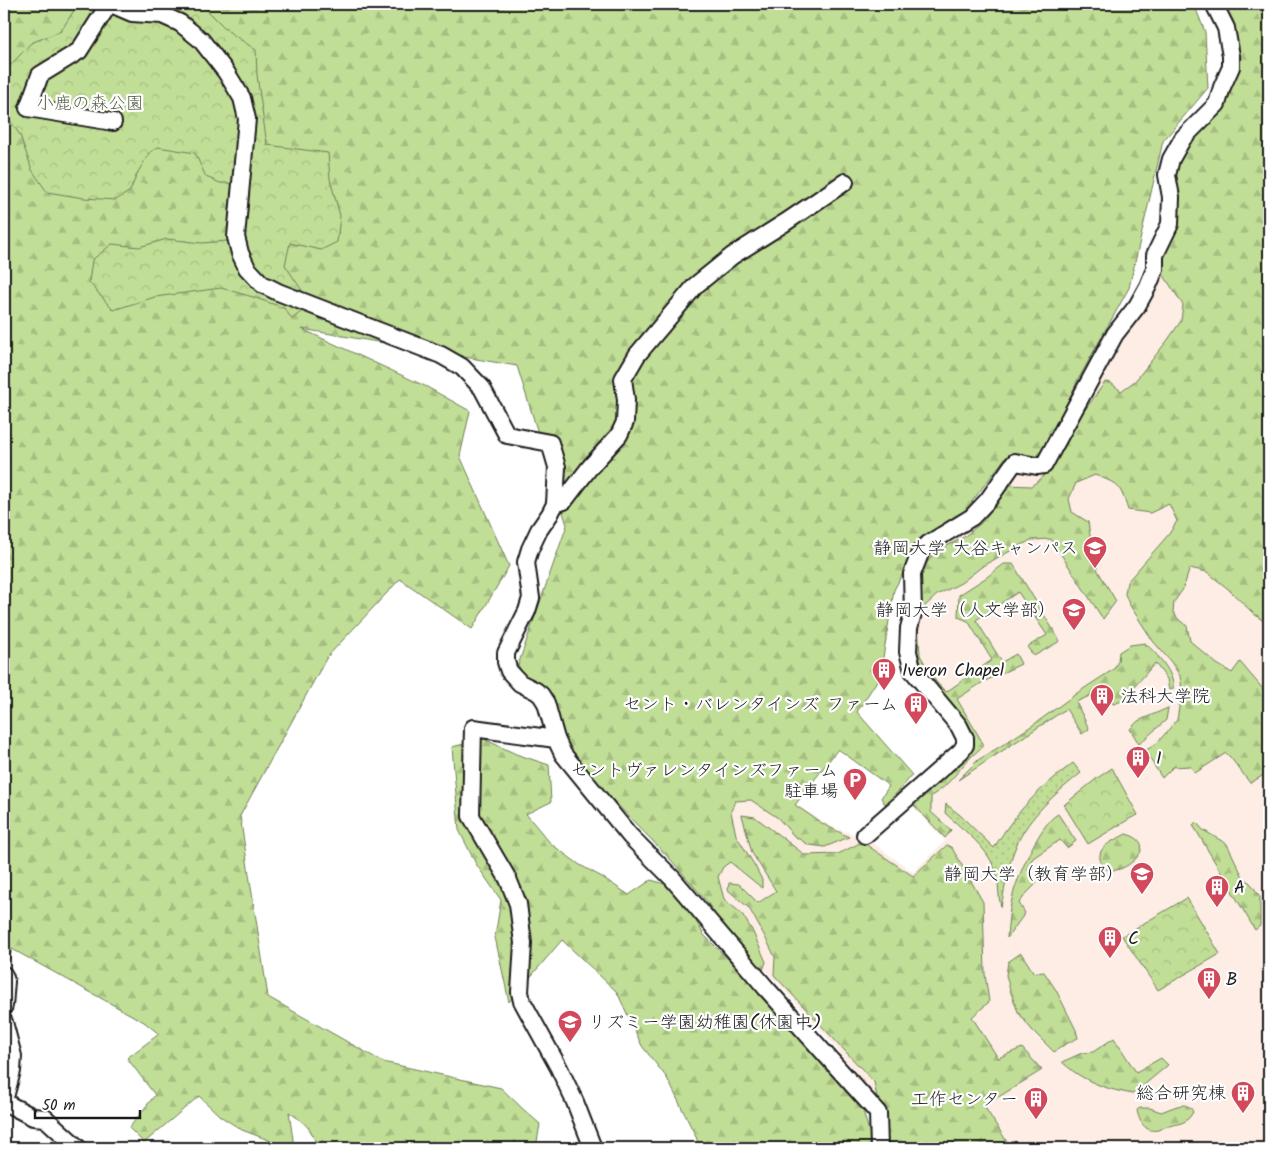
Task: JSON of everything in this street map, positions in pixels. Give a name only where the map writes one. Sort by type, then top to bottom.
[{"type":"street","points":[[112,122],[28,108],[40,75],[79,51],[110,4],[132,13],[162,15],[180,22],[200,40],[226,72],[242,98],[247,119],[236,236],[240,253],[247,268],[262,284],[278,292],[441,355],[462,367],[482,388],[507,435],[550,443],[557,467],[555,504],[539,530],[526,562],[531,598],[527,611],[506,653],[509,671],[520,683],[541,694],[546,703],[556,739],[563,754],[630,836],[672,878],[766,988],[878,1113],[879,1148]]},
{"type":"street","points":[[865,835],[965,745],[965,738],[959,726],[913,671],[908,652],[909,628],[913,613],[912,574],[921,551],[928,544],[972,516],[988,500],[1016,462],[1037,466],[1044,465],[1115,334],[1137,306],[1148,286],[1155,269],[1155,255],[1170,224],[1171,197],[1167,175],[1172,159],[1183,138],[1216,104],[1231,67],[1226,28],[1214,4]]},
{"type":"street","points":[[555,504],[564,501],[590,467],[619,435],[625,422],[626,400],[623,379],[637,355],[696,285],[732,256],[846,182]]},
{"type":"street","points":[[556,739],[473,728],[470,816],[508,879],[518,904],[522,943],[520,992],[522,1001],[559,1068],[593,1148]]},
{"type":"street","points":[[4,975],[6,981],[4,1006]]},
{"type":"street","points":[[4,1022],[13,1056],[12,1070],[4,1101],[34,1117],[45,1118],[78,1148]]},
{"type":"shaded area","name":"静岡大学 大谷キャンパス","points":[[1269,4],[1269,1148],[884,1148],[874,1105],[866,1085],[823,1032],[722,923],[676,864],[781,715],[832,758],[795,804],[832,827],[869,840],[913,872],[945,841],[909,802],[970,751],[912,648],[924,560],[1015,466],[1046,470],[1118,335]]},
{"type":"green space","points":[[4,4],[1194,4],[1205,32],[1208,88],[1163,141],[1129,288],[1079,378],[1041,458],[1005,458],[958,520],[921,539],[894,590],[880,676],[857,712],[912,775],[885,804],[881,798],[889,786],[838,749],[795,805],[823,824],[849,837],[825,847],[809,845],[794,836],[778,818],[751,800],[735,801],[731,812],[736,835],[762,880],[762,888],[730,862],[723,867],[718,877],[724,899],[742,914],[752,930],[766,962],[762,973],[726,931],[707,902],[672,861],[575,761],[518,665],[567,525],[517,366],[302,329],[427,387],[470,411],[460,456],[509,566],[472,629],[400,579],[327,657],[240,816],[268,997],[383,1062],[501,1088],[540,1124],[536,1148],[317,1148],[308,1127],[289,1112],[294,1147],[284,1146],[242,1130],[220,1116],[199,1096],[144,1143],[129,1128],[155,1095],[127,1058],[159,1034],[144,1022],[12,949],[4,978]]},
{"type":"green space","name":"小鹿の森公園","points":[[78,4],[201,4],[228,31],[256,50],[257,75],[267,145],[328,153],[330,179],[340,216],[337,242],[321,250],[290,243],[285,265],[311,304],[292,319],[284,308],[221,288],[155,297],[113,310],[89,282],[92,260],[112,244],[139,247],[167,239],[202,243],[227,241],[232,183],[220,183],[206,177],[195,153],[158,147],[149,153],[130,191],[116,200],[84,198],[47,192],[32,170],[20,135],[4,112],[4,78],[7,69],[31,43],[61,31]]},
{"type":"green space","points":[[1223,4],[1269,4],[1269,625],[1207,572],[1190,568],[1183,589],[1174,602],[1173,612],[1187,626],[1190,641],[1217,664],[1232,673],[1240,662],[1269,696],[1269,772],[1250,783],[1226,753],[1195,773],[1190,766],[1173,767],[1162,778],[1145,751],[1157,743],[1177,720],[1182,689],[1180,676],[1153,641],[1129,604],[1125,594],[1127,582],[1169,534],[1177,521],[1169,504],[1150,513],[1128,510],[1118,486],[1095,475],[1076,483],[1069,499],[1072,512],[1088,522],[1098,571],[1116,601],[1103,619],[1051,539],[1031,540],[984,565],[961,583],[937,595],[926,605],[918,625],[920,655],[937,683],[946,692],[992,660],[968,621],[958,617],[959,595],[1004,564],[1013,564],[1060,641],[1034,656],[1027,647],[1047,635],[1018,592],[976,620],[1002,662],[1016,654],[1021,664],[983,682],[957,699],[984,745],[948,783],[931,796],[931,812],[951,830],[945,838],[911,802],[970,752],[921,670],[912,648],[920,572],[939,550],[964,537],[981,523],[1008,485],[1031,486],[1042,478],[1070,431],[1105,382],[1111,383],[1121,391],[1135,381],[1181,321],[1183,305],[1159,268],[1175,160],[1225,89]]},
{"type":"green space","points":[[1145,643],[1160,658],[1168,670],[1173,683],[1173,689],[1169,690],[1167,679],[1155,663],[1122,701],[1113,704],[1106,686],[1076,702],[1089,729],[1082,734],[1066,709],[958,780],[978,760],[1114,669],[1118,661],[1119,652],[1130,645]]},
{"type":"green space","points":[[1168,708],[1166,720],[1139,744],[1130,729],[1138,721]]},
{"type":"green space","points":[[484,739],[516,754],[549,765],[551,802],[526,814],[551,844],[580,865],[629,895],[651,880],[676,887],[704,935],[779,1010],[860,1101],[874,1148],[700,1148],[667,1078],[642,1046],[617,992],[562,940],[509,1002],[495,937],[501,900],[476,864],[459,830],[452,747]]},
{"type":"green space","points":[[1073,763],[1081,773],[1053,797],[1021,835],[1013,853],[1001,907],[994,866],[976,841],[945,813],[946,804],[994,848],[1029,801]]},
{"type":"green space","points":[[1112,768],[1138,815],[1088,844],[1064,805]]},
{"type":"green space","points":[[1058,814],[1076,841],[1067,848],[1060,840],[1033,858],[1027,868],[1037,883],[1019,903],[1025,913],[1007,938],[1009,913],[1018,879],[1030,852],[1044,828]]},
{"type":"green space","points":[[742,815],[755,817],[805,855],[838,854],[862,842],[913,876],[947,845],[952,848],[983,902],[985,974],[989,1002],[972,1017],[998,1058],[1022,1048],[1042,1070],[984,1106],[1011,1148],[889,1148],[874,1082],[774,975],[775,957],[764,935],[749,908],[728,890],[729,883],[739,884],[758,903],[776,891],[752,853]]},
{"type":"green space","points":[[1196,822],[1203,830],[1227,844],[1242,875],[1260,897],[1260,926],[1255,930],[1193,825]]},
{"type":"green space","points":[[1126,834],[1137,839],[1141,845],[1141,852],[1129,865],[1121,869],[1106,869],[1100,859],[1102,850],[1108,844]]},
{"type":"green space","points":[[1187,898],[1220,954],[1158,990],[1122,936]]},
{"type":"green space","points":[[1021,953],[1034,973],[1044,972],[1056,990],[1076,1030],[1078,1038],[1054,1052],[1032,1030],[1018,1012],[1010,990],[1006,975],[1008,962]]},
{"type":"green space","points":[[1114,1038],[1136,1072],[1161,1058],[1168,1065],[1133,1094],[1096,1084],[1078,1075],[1062,1062],[1082,1053],[1093,1052]]},
{"type":"green space","points":[[1184,1105],[1193,1112],[1188,1119],[1158,1130],[1146,1128],[1139,1118],[1137,1110],[1140,1108],[1150,1108],[1161,1112]]},
{"type":"place","name":"静岡大学 大谷キャンパス","points":[[1095,569]]},
{"type":"place","name":"静岡大学（人文学部）","points":[[1074,631]]},
{"type":"place","name":"Iveron Chapel","points":[[884,691]]},
{"type":"place","name":"法科大学院","points":[[1102,717]]},
{"type":"place","name":"セント・バレンタインズ ファーム","points":[[916,725]]},
{"type":"place","name":"I","points":[[1138,779]]},
{"type":"place","name":"セントヴァレンタインズファーム 駐車場","points":[[855,801]]},
{"type":"place","name":"静岡大学（教育学部）","points":[[1142,895]]},
{"type":"place","name":"A","points":[[1217,908]]},
{"type":"place","name":"C","points":[[1110,959]]},
{"type":"place","name":"B","points":[[1209,1000]]},
{"type":"place","name":"リズミー学園幼稚園(休園中)","points":[[570,1043]]},
{"type":"place","name":"総合研究棟","points":[[1243,1114]]},
{"type":"place","name":"工作センター","points":[[1036,1120]]}]
